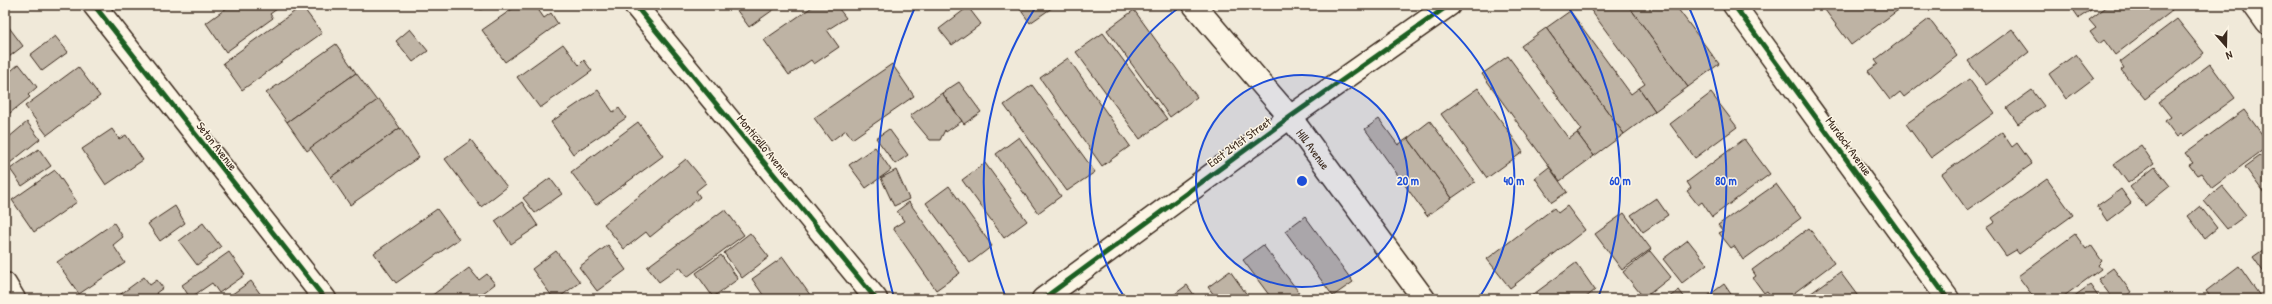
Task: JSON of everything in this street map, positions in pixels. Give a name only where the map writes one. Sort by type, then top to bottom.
[{"type":"street","name":"Seton Avenue","points":[[94,5],[326,299]]},
{"type":"street","name":"Monticello Avenue","points":[[635,5],[876,299]]},
{"type":"street","name":"Hill Avenue","points":[[1194,5],[1290,117],[1424,299]]},
{"type":"street","name":"East 241st Street","points":[[1043,299],[1290,117],[1449,5]]},
{"type":"street","name":"Murdock Avenue","points":[[1734,5],[1948,299]]},
{"type":"street","points":[[2254,5],[2267,23]]},
{"type":"street","points":[[5,284],[14,299]]},
{"type":"building","points":[[231,5],[281,6],[270,14],[273,18],[226,52],[206,23]]},
{"type":"building","points":[[477,5],[487,5],[481,10]]},
{"type":"building","points":[[518,5],[535,5],[544,18],[551,13],[558,24],[505,62],[482,30]]},
{"type":"building","points":[[733,5],[780,5],[749,27]]},
{"type":"building","points":[[815,5],[836,5],[846,18],[827,30],[839,47],[814,64],[811,60],[789,75],[764,40]]},
{"type":"building","points":[[1017,5],[1056,5],[1030,23]]},
{"type":"building","points":[[1587,5],[1628,5],[1688,87],[1655,111],[1639,88],[1645,84]]},
{"type":"building","points":[[1628,5],[1675,5],[1719,64],[1688,87]]},
{"type":"building","points":[[1832,5],[1905,5],[1851,45],[1825,10]]},
{"type":"building","points":[[2070,5],[2098,5],[2079,18]]},
{"type":"building","points":[[2109,5],[2168,5],[2172,11],[2115,55],[2104,40],[2099,44],[2090,32],[2096,28],[2089,20]]},
{"type":"building","points":[[302,6],[322,33],[242,90],[223,63]]},
{"type":"building","points":[[968,7],[981,24],[952,45],[939,29]]},
{"type":"building","points":[[1134,10],[1197,97],[1170,117],[1107,30]]},
{"type":"building","points":[[1570,11],[1631,94],[1639,88],[1655,111],[1624,134],[1546,28]]},
{"type":"building","points":[[1929,19],[1957,56],[1904,97],[1900,92],[1890,100],[1868,71],[1878,64],[1875,60]]},
{"type":"building","points":[[2177,19],[2204,53],[2145,99],[2121,70],[2124,68],[2120,62]]},
{"type":"building","points":[[5,22],[23,46],[5,60]]},
{"type":"building","points":[[1546,28],[1624,134],[1594,156],[1577,133],[1582,130],[1521,46]]},
{"type":"building","points":[[410,29],[428,51],[413,62],[396,41]]},
{"type":"building","points":[[2012,29],[2029,52],[1986,85],[1968,61]]},
{"type":"building","points":[[1103,33],[1167,119],[1140,139],[1076,52]]},
{"type":"building","points":[[55,36],[68,52],[42,71],[30,55]]},
{"type":"building","points":[[336,44],[356,73],[287,122],[266,93]]},
{"type":"building","points":[[563,44],[579,65],[584,60],[592,71],[540,108],[517,77]]},
{"type":"building","points":[[2076,54],[2094,78],[2066,99],[2049,74]]},
{"type":"building","points":[[1508,56],[1569,139],[1577,133],[1594,156],[1560,181],[1482,74]]},
{"type":"building","points":[[1068,58],[1130,146],[1102,166],[1040,78]]},
{"type":"building","points":[[19,64],[37,87],[28,95],[30,97],[5,117],[5,76]]},
{"type":"building","points":[[892,64],[914,96],[852,139],[846,130],[831,141],[814,118]]},
{"type":"building","points":[[2210,64],[2235,98],[2183,136],[2181,134],[2177,137],[2165,121],[2171,117],[2159,102]]},
{"type":"building","points":[[78,67],[100,96],[47,135],[25,106]]},
{"type":"building","points":[[356,73],[377,101],[307,151],[287,122]]},
{"type":"building","points":[[1969,79],[1994,113],[1931,158],[1906,124]]},
{"type":"building","points":[[959,82],[981,112],[964,124],[942,93]]},
{"type":"building","points":[[1032,85],[1095,172],[1067,191],[1004,105]]},
{"type":"building","points":[[1478,88],[1523,152],[1487,178],[1441,114]]},
{"type":"building","points":[[598,90],[613,112],[619,108],[626,118],[573,154],[551,122]]},
{"type":"building","points":[[2032,90],[2044,106],[2018,124],[2007,108]]},
{"type":"building","points":[[942,93],[962,121],[946,132],[945,130],[940,140],[930,140],[910,116]]},
{"type":"building","points":[[1711,93],[1737,127],[1695,158],[1670,124]]},
{"type":"building","points":[[379,99],[400,128],[331,177],[310,148]]},
{"type":"building","points":[[2244,110],[2267,141],[2267,147],[2212,188],[2201,173],[2197,175],[2189,165],[2193,163],[2185,153]]},
{"type":"building","points":[[1379,119],[1398,145],[1408,138],[1452,198],[1427,216],[1365,129]]},
{"type":"building","points":[[1430,121],[1475,182],[1452,198],[1408,138]]},
{"type":"building","points":[[27,122],[40,139],[5,167],[5,134],[8,138]]},
{"type":"building","points":[[638,122],[663,156],[596,205],[571,172]]},
{"type":"building","points":[[400,128],[419,157],[350,205],[331,177]]},
{"type":"building","points":[[112,129],[119,139],[126,135],[143,160],[106,185],[82,149]]},
{"type":"building","points":[[889,129],[908,155],[895,164],[876,138]]},
{"type":"building","points":[[2002,132],[2012,147],[2017,143],[2032,164],[1967,210],[1942,174]]},
{"type":"building","points":[[1019,137],[1061,196],[1038,213],[996,154]]},
{"type":"building","points":[[1744,139],[1770,174],[1712,217],[1702,202],[1698,205],[1687,191],[1691,188],[1687,182]]},
{"type":"building","points":[[471,140],[507,187],[481,207],[445,159]]},
{"type":"building","points":[[2141,145],[2154,164],[2128,183],[2114,164]]},
{"type":"building","points":[[875,147],[891,170],[866,188],[849,165]]},
{"type":"building","points":[[39,149],[51,166],[22,186],[10,169]]},
{"type":"building","points":[[2267,151],[2267,192],[2264,193],[2245,167]]},
{"type":"building","points":[[686,159],[706,183],[696,191],[700,197],[650,237],[646,232],[624,249],[604,224]]},
{"type":"building","points":[[985,163],[1027,221],[1004,238],[962,180]]},
{"type":"building","points":[[1549,167],[1567,192],[1552,202],[1535,178]]},
{"type":"building","points":[[2155,167],[2170,186],[2145,206],[2130,187]]},
{"type":"building","points":[[55,170],[77,202],[34,232],[12,200]]},
{"type":"building","points":[[896,170],[909,199],[894,206],[881,178]]},
{"type":"building","points":[[550,178],[562,194],[535,213],[523,198]]},
{"type":"building","points":[[2047,179],[2073,215],[2019,254],[2016,250],[2006,256],[1986,228],[1995,222],[1992,218]]},
{"type":"building","points":[[1776,184],[1801,218],[1743,260],[1734,246],[1731,248],[1719,233],[1723,231],[1718,225]]},
{"type":"building","points":[[949,186],[992,246],[970,263],[926,203]]},
{"type":"building","points":[[2222,186],[2246,215],[2227,229],[2204,201]]},
{"type":"building","points":[[2121,189],[2131,203],[2107,221],[2097,206]]},
{"type":"building","points":[[1656,198],[1668,215],[1643,232],[1631,215]]},
{"type":"building","points":[[522,202],[538,226],[511,244],[495,221]]},
{"type":"building","points":[[909,202],[960,273],[936,290],[893,228],[904,221],[897,211]]},
{"type":"building","points":[[175,206],[185,223],[160,241],[148,224]]},
{"type":"building","points":[[1567,206],[1585,230],[1510,288],[1487,259],[1554,208],[1558,213]]},
{"type":"building","points":[[2200,206],[2217,228],[2205,238],[2188,216]]},
{"type":"building","points":[[437,209],[459,239],[396,283],[374,253]]},
{"type":"building","points":[[725,209],[744,235],[687,277],[680,267],[659,282],[647,267]]},
{"type":"building","points":[[1624,213],[1651,249],[1622,270],[1595,234]]},
{"type":"building","points":[[1305,216],[1353,282],[1333,296],[1285,231]]},
{"type":"building","points":[[114,223],[123,237],[113,245],[125,263],[79,294],[57,262]]},
{"type":"building","points":[[203,223],[221,247],[197,265],[179,241]]},
{"type":"building","points":[[1809,228],[1834,263],[1786,299],[1773,299],[1767,291],[1764,293],[1753,278],[1756,276],[1752,270]]},
{"type":"building","points":[[750,233],[769,257],[742,278],[724,253]]},
{"type":"building","points":[[2075,234],[2086,249],[2091,245],[2102,261],[2098,265],[2101,269],[2060,299],[2035,299],[2018,276]]},
{"type":"building","points":[[1688,240],[1707,264],[1682,283],[1663,259]]},
{"type":"building","points":[[608,245],[626,270],[597,291],[579,267]]},
{"type":"building","points":[[1263,245],[1304,299],[1272,299],[1243,260]]},
{"type":"building","points":[[2267,247],[2267,277],[2253,257]]},
{"type":"building","points":[[556,251],[580,282],[557,299],[554,299],[532,269]]},
{"type":"building","points":[[1650,251],[1671,277],[1644,298],[1623,272]]},
{"type":"building","points":[[229,252],[245,275],[219,293],[212,283],[190,298],[182,285]]},
{"type":"building","points":[[721,255],[738,279],[713,297],[696,273]]},
{"type":"building","points":[[783,257],[813,299],[766,299],[752,279]]},
{"type":"building","points":[[1576,263],[1595,290],[1584,299],[1527,299]]},
{"type":"building","points":[[2239,266],[2262,299],[2212,299],[2206,291]]},
{"type":"building","points":[[469,268],[479,280],[487,274],[495,284],[475,299],[427,299]]},
{"type":"building","points":[[2113,268],[2131,292],[2122,299],[2113,299],[2098,279]]},
{"type":"building","points":[[1230,271],[1250,299],[1217,299],[1208,287]]},
{"type":"building","points":[[1840,272],[1860,299],[1803,299]]},
{"type":"building","points":[[144,277],[150,285],[157,280],[163,288],[156,293],[160,299],[114,299]]},
{"type":"building","points":[[251,281],[264,299],[225,299]]},
{"type":"building","points":[[1724,284],[1733,297],[1731,299],[1704,299]]},
{"type":"building","points":[[1187,285],[1197,299],[1168,299]]},
{"type":"building","points":[[2090,285],[2100,299],[2070,299]]},
{"type":"building","points":[[1679,290],[1686,299],[1666,299],[1675,293]]},
{"type":"cycle path","points":[[94,5],[325,299]]},
{"type":"cycle path","points":[[635,5],[876,299]]},
{"type":"cycle path","points":[[1043,299],[1290,117],[1449,5]]},
{"type":"cycle path","points":[[1734,5],[1948,299]]}]
